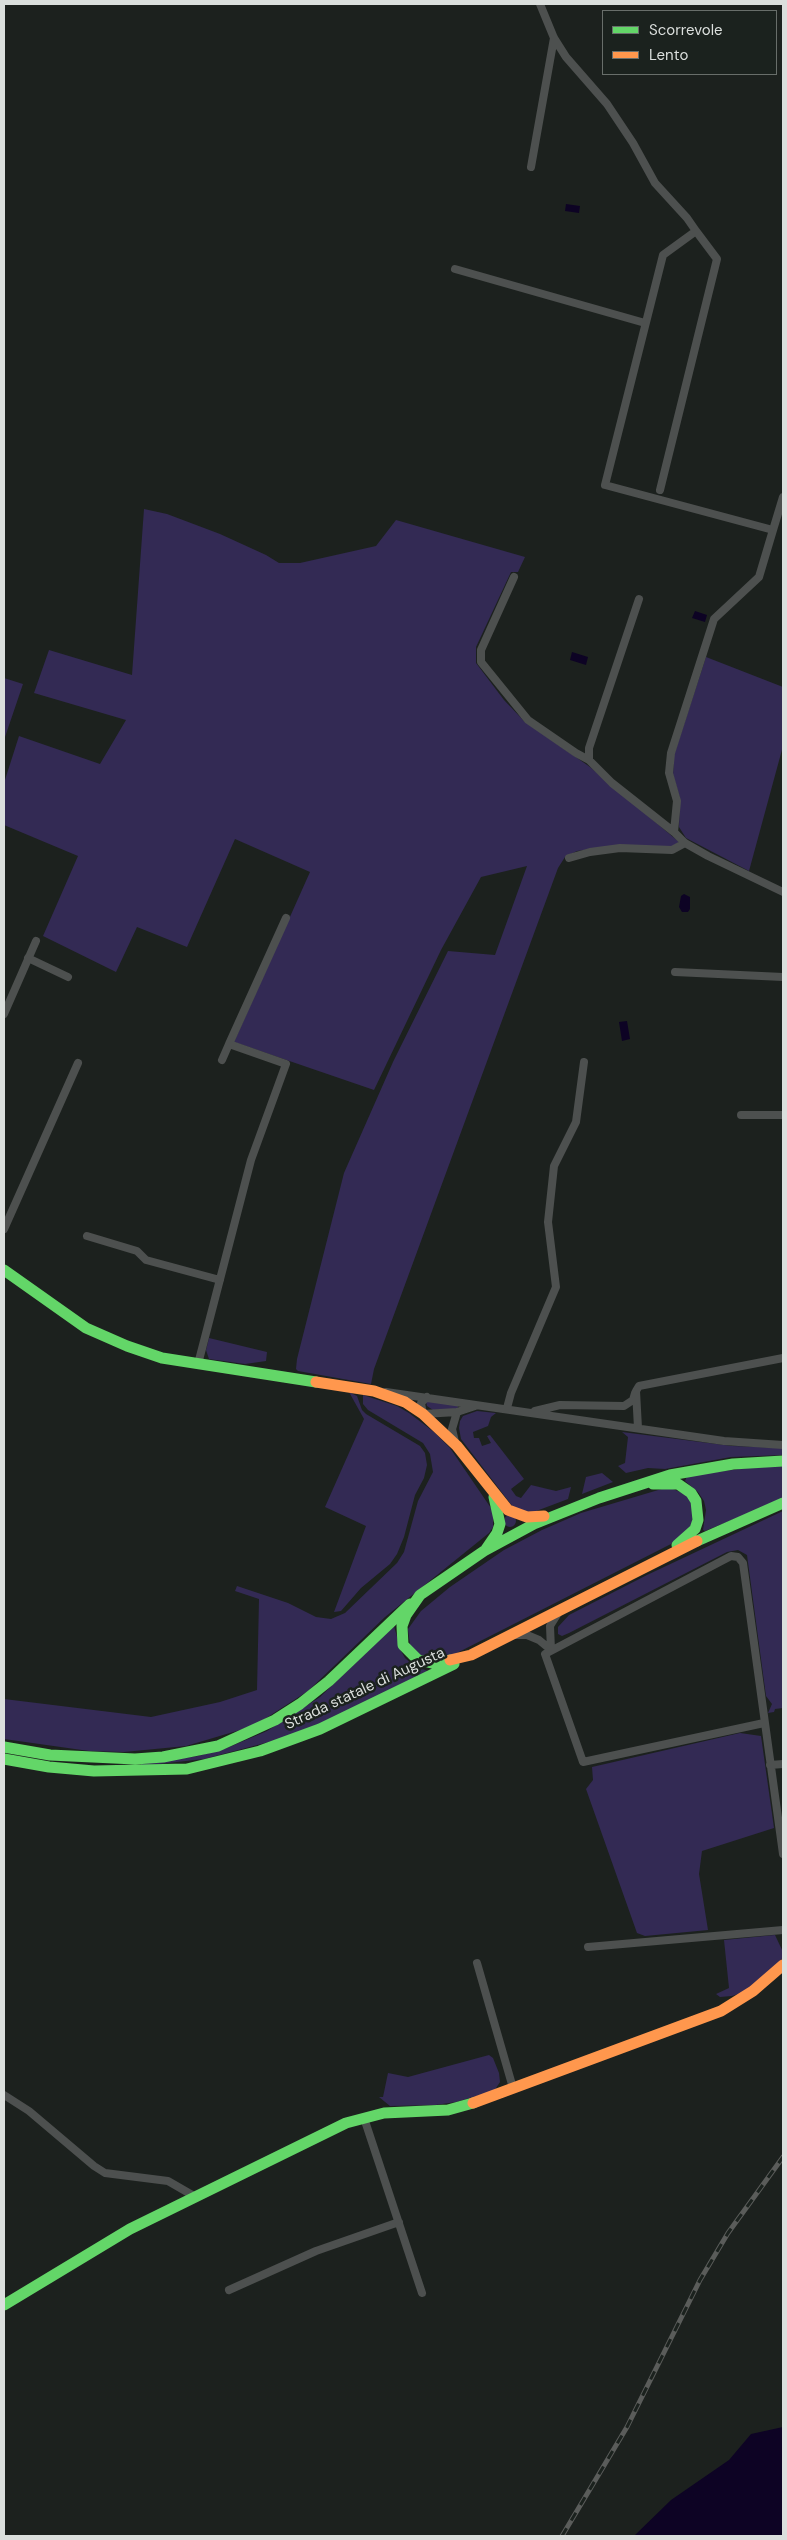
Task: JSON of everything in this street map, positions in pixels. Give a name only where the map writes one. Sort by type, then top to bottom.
[{"type":"main road","points":[[4,1270],[86,1328],[162,1358],[374,1391],[405,1402],[423,1414],[457,1446],[492,1493],[508,1510],[527,1517],[550,1516]]},
{"type":"main road","points":[[783,1461],[733,1464],[688,1471],[633,1486],[550,1516],[484,1551],[420,1595],[406,1615],[402,1626],[403,1645],[418,1660],[436,1664],[471,1655],[666,1555],[783,1503]]},
{"type":"main road","points":[[633,1486],[678,1484],[691,1493],[696,1501],[698,1520],[695,1529],[666,1555]]},
{"type":"main road","points":[[484,1551],[497,1533],[500,1524],[492,1493]]},
{"type":"main road","name":"Strada statale di Augusta","points":[[4,1747],[50,1755],[134,1759],[162,1757],[218,1746],[275,1720],[316,1692],[420,1595]]},
{"type":"main road","name":"Strada statale di Augusta","points":[[4,1759],[49,1767],[124,1772],[187,1768],[220,1761],[260,1751],[320,1729],[471,1655]]},
{"type":"main road","points":[[4,2305],[130,2229],[346,2123],[384,2113],[448,2110],[465,2106],[721,2011],[753,1991],[783,1965]]},
{"type":"street","points":[[540,4],[554,38],[566,57],[618,120],[655,183],[687,218],[717,258],[660,490]]},
{"type":"street","points":[[531,167],[554,38]]},
{"type":"street","points":[[696,231],[663,255],[605,485],[773,530]]},
{"type":"street","points":[[455,269],[645,323]]},
{"type":"street","points":[[674,832],[677,801],[669,773],[671,753],[714,619],[759,577],[783,497]]},
{"type":"street","points":[[514,577],[480,650],[480,662],[528,720],[576,753],[590,760],[612,783],[674,832],[685,843],[783,892]]},
{"type":"street","points":[[590,760],[589,748],[639,599]]},
{"type":"street","points":[[569,858],[590,852],[620,848],[672,850],[685,843]]},
{"type":"street","points":[[222,1060],[286,918]]},
{"type":"street","points":[[4,1014],[36,941]]},
{"type":"street","points":[[28,958],[68,977]]},
{"type":"street","points":[[675,972],[783,976]]},
{"type":"street","points":[[198,1364],[251,1160],[286,1064],[229,1044]]},
{"type":"street","points":[[507,1408],[511,1393],[556,1287],[548,1222],[554,1166],[576,1122],[584,1062]]},
{"type":"street","points":[[4,1229],[78,1063]]},
{"type":"street","points":[[741,1115],[783,1116]]},
{"type":"street","points":[[88,1236],[137,1251],[146,1260],[220,1280]]},
{"type":"street","points":[[531,1412],[560,1405],[624,1406],[633,1400],[639,1386],[783,1358]]},
{"type":"street","points":[[374,1391],[507,1408],[724,1441],[783,1445]]},
{"type":"street","points":[[636,1391],[638,1428]]},
{"type":"street","points":[[427,1397],[421,1403],[423,1414],[457,1412],[480,1405]]},
{"type":"street","points":[[457,1412],[452,1429],[457,1446]]},
{"type":"street","points":[[764,1722],[583,1762],[545,1654],[730,1556],[738,1557],[743,1563],[783,1854]]},
{"type":"street","points":[[551,1650],[550,1626],[561,1608]]},
{"type":"street","points":[[511,1634],[527,1634],[539,1640],[551,1650]]},
{"type":"street","points":[[770,1765],[783,1764]]},
{"type":"street","points":[[588,1947],[783,1930]]},
{"type":"street","points":[[477,1963],[512,2088]]},
{"type":"street","points":[[4,2095],[29,2111],[94,2166],[105,2173],[168,2181],[194,2196]]},
{"type":"street","points":[[364,2118],[422,2293]]},
{"type":"street","points":[[228,2290],[316,2251],[399,2222]]},
{"type":"shaded area","points":[[566,204],[580,206],[579,213],[565,211]]},
{"type":"shaded area","points":[[144,509],[167,514],[220,534],[279,563],[300,563],[376,546],[396,520],[525,557],[518,572],[511,572],[476,647],[476,663],[504,700],[524,721],[590,767],[679,842],[670,848],[620,845],[577,851],[565,857],[558,868],[374,1369],[371,1384],[298,1371],[296,1369],[344,1173],[393,1062],[448,951],[495,955],[527,866],[481,877],[441,950],[374,1090],[234,1042],[310,872],[235,839],[187,947],[137,927],[116,972],[43,936],[78,856],[4,825],[4,783],[19,736],[100,764],[126,720],[34,693],[49,650],[132,675]]},
{"type":"shaded area","points":[[695,611],[707,615],[705,622],[692,618]]},
{"type":"shaded area","points":[[572,652],[588,657],[586,665],[570,660]]},
{"type":"shaded area","points":[[706,657],[783,687],[783,746],[749,871],[686,838],[679,827],[680,798],[673,775],[674,755]]},
{"type":"shaded area","points":[[4,678],[23,684],[4,740]]},
{"type":"shaded area","points":[[684,894],[690,897],[690,909],[688,912],[682,912],[679,907],[681,896]]},
{"type":"shaded area","points":[[627,1021],[630,1039],[622,1041],[619,1022]]},
{"type":"shaded area","points":[[209,1338],[267,1352],[266,1361],[245,1364],[209,1359],[206,1350]]},
{"type":"shaded area","points":[[349,1392],[357,1396],[362,1410],[366,1414],[420,1446],[425,1453],[427,1465],[424,1478],[415,1495],[404,1537],[397,1554],[390,1564],[361,1588],[341,1611],[334,1612],[366,1526],[325,1507],[364,1419]]},
{"type":"shaded area","points":[[363,1395],[397,1406],[409,1413],[434,1432],[450,1448],[493,1511],[493,1527],[489,1533],[385,1617],[308,1691],[260,1722],[186,1746],[124,1752],[89,1751],[4,1739],[4,1699],[151,1717],[220,1702],[257,1690],[259,1599],[235,1591],[237,1586],[288,1603],[316,1617],[331,1619],[345,1613],[397,1563],[404,1552],[418,1501],[433,1472],[430,1454],[423,1443],[368,1410],[363,1404]]},
{"type":"shaded area","points":[[426,1401],[457,1404],[458,1407],[457,1409],[433,1410],[427,1406]]},
{"type":"shaded area","points":[[477,1411],[496,1413],[491,1417],[488,1426],[473,1432],[474,1438],[479,1438],[482,1446],[491,1443],[487,1436],[490,1435],[524,1479],[511,1489],[516,1496],[521,1498],[531,1485],[556,1491],[571,1487],[568,1499],[531,1513],[513,1507],[461,1439],[460,1421],[463,1416]]},
{"type":"shaded area","points":[[622,1432],[732,1446],[783,1448],[783,1455],[731,1457],[665,1469],[648,1468],[626,1473],[618,1466],[625,1463],[628,1437]]},
{"type":"shaded area","points":[[783,1466],[783,1499],[705,1531],[703,1530],[706,1510],[704,1501],[698,1492],[685,1481],[687,1476],[747,1468]]},
{"type":"shaded area","points":[[602,1473],[613,1482],[582,1494],[586,1477]]},
{"type":"shaded area","points":[[665,1488],[687,1495],[694,1507],[692,1525],[682,1537],[671,1544],[449,1657],[435,1660],[421,1656],[410,1645],[408,1629],[421,1611],[450,1587],[504,1550],[542,1530],[581,1513]]},
{"type":"shaded area","points":[[783,1511],[783,1708],[775,1709],[774,1712],[768,1713],[772,1704],[766,1696],[747,1555],[738,1550],[727,1552],[569,1633],[562,1636],[558,1634],[558,1627],[569,1615],[647,1575]]},
{"type":"shaded area","points":[[510,1515],[516,1521],[510,1527],[504,1521]]},
{"type":"shaded area","points":[[394,1626],[401,1651],[405,1658],[414,1666],[428,1671],[344,1714],[284,1738],[204,1759],[141,1766],[141,1764],[198,1756],[227,1748],[267,1731],[320,1697]]},
{"type":"shaded area","points":[[740,1733],[761,1736],[774,1828],[702,1851],[699,1874],[708,1930],[645,1936],[637,1933],[586,1789],[593,1780],[592,1767]]},
{"type":"shaded area","points":[[775,1935],[783,1952],[783,1958],[744,1992],[720,1997],[716,1994],[729,1988],[724,1940]]},
{"type":"shaded area","points":[[489,2055],[493,2058],[499,2073],[500,2082],[494,2091],[456,2102],[435,2105],[390,2106],[379,2097],[383,2097],[388,2073],[408,2077]]},
{"type":"shaded area","points":[[783,2427],[783,2536],[634,2536],[671,2500],[729,2460],[751,2434]]},
{"type":"railway","points":[[562,2536],[627,2427],[700,2280],[728,2233],[783,2157]]},
{"type":"traffic: fast","points":[[4,1270],[86,1328],[127,1346],[162,1358],[316,1382]]},
{"type":"traffic: fast","points":[[450,1660],[436,1664],[418,1660],[403,1645],[402,1626],[406,1615],[420,1595],[484,1551],[534,1524],[599,1498],[670,1475],[733,1464],[783,1461]]},
{"type":"traffic: fast","points":[[653,1484],[678,1484],[691,1493],[696,1501],[698,1520],[695,1529],[677,1545]]},
{"type":"traffic: fast","points":[[486,1549],[497,1533],[500,1524],[494,1497]]},
{"type":"traffic: fast","points":[[697,1541],[783,1503]]},
{"type":"traffic: fast","points":[[4,1747],[50,1755],[135,1759],[163,1757],[218,1746],[275,1720],[300,1704],[329,1681],[410,1604]]},
{"type":"traffic: fast","points":[[4,1759],[49,1767],[94,1771],[187,1769],[260,1751],[320,1729],[454,1664]]},
{"type":"traffic: fast","points":[[4,2305],[130,2229],[346,2123],[384,2113],[448,2110],[473,2103]]},
{"type":"traffic: slow","points":[[316,1382],[374,1391],[405,1402],[423,1414],[457,1446],[508,1510],[527,1517],[544,1516]]},
{"type":"traffic: slow","points":[[450,1660],[471,1655],[697,1541]]},
{"type":"traffic: slow","points":[[473,2103],[721,2011],[753,1991],[783,1965]]}]
